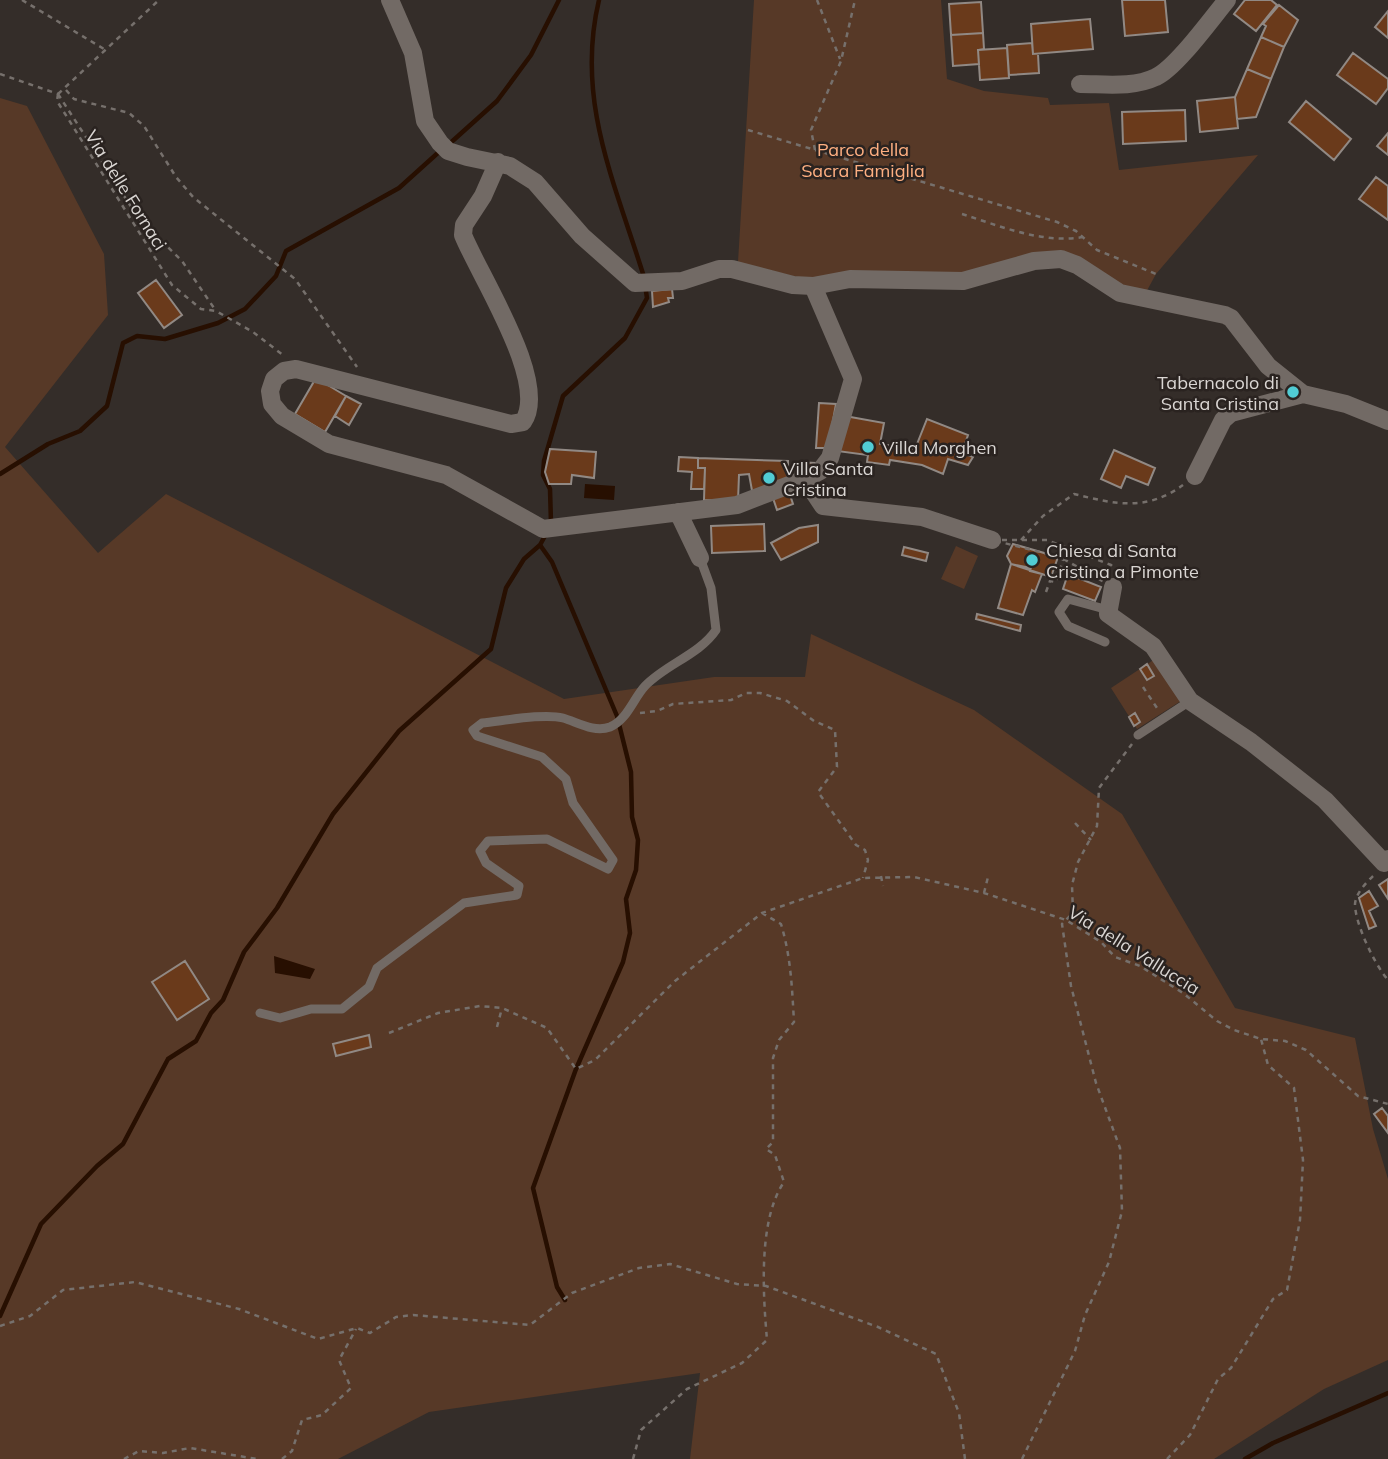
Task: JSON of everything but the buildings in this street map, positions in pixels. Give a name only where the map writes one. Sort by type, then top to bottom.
[{"type":"street","points":[[390,0],[413,53],[425,121],[444,147],[510,166],[535,182],[582,236],[630,280],[645,284],[682,281],[732,269],[774,282],[813,286],[850,279],[963,281],[1034,261],[1060,259],[1077,265],[1120,293],[1231,318],[1268,366],[1303,394],[1346,404],[1388,421]]},
{"type":"street","points":[[1080,84],[1132,84],[1158,77],[1191,44],[1227,0]]},
{"type":"street","points":[[498,162],[483,196],[464,225],[463,235],[509,327],[529,389],[531,401],[523,422],[511,424],[296,369],[284,371],[274,379],[270,391],[272,404],[282,416],[329,444],[446,475],[543,529],[574,528],[737,505],[820,471],[830,458],[853,379],[813,286]]},
{"type":"street","points":[[1195,476],[1223,420],[1231,413],[1303,394]]},
{"type":"street","points":[[805,478],[823,506],[922,517],[992,540]]},
{"type":"street","points":[[678,512],[700,558]]},
{"type":"street","points":[[1113,587],[1108,614],[1153,646],[1190,701],[1251,742],[1325,800],[1386,861]]},
{"type":"lane","points":[[260,1013],[280,1018],[311,1009],[342,1009],[369,988],[377,968],[464,903],[517,895],[519,886],[486,863],[480,851],[488,841],[547,839],[608,869],[613,860],[573,803],[566,779],[542,757],[477,736],[473,730],[482,723],[560,718],[585,727],[609,727],[623,717],[644,687],[667,667],[707,643],[716,630],[711,588],[700,558]]},
{"type":"lane","points":[[1105,642],[1068,626],[1059,612],[1068,599],[1101,608],[1108,614]]},
{"type":"lane","points":[[1138,735],[1190,701]]},
{"type":"path","points":[[22,0],[104,49]]},
{"type":"path","points":[[58,94],[66,90],[104,49],[159,0]]},
{"type":"path","points":[[817,0],[841,61]]},
{"type":"path","points":[[815,150],[811,130],[841,61],[855,0]]},
{"type":"path","points":[[0,74],[58,94],[139,219],[182,261],[216,311]]},
{"type":"path","points":[[66,90],[74,99],[129,113],[144,126],[176,177],[193,197],[295,279],[358,369],[358,383]]},
{"type":"path","name":"Via delle Fornaci","points":[[58,94],[57,101],[172,285],[201,309],[216,311],[277,349],[296,369]]},
{"type":"path","points":[[748,130],[1057,222],[1083,237],[1097,250],[1156,274]]},
{"type":"path","points":[[961,214],[1023,233],[1068,239],[1083,237]]},
{"type":"path","points":[[992,540],[1041,550],[1064,559],[1113,587],[1116,570],[1111,565],[1047,540],[1021,540],[1042,516],[1073,494],[1109,502],[1154,502],[1195,476]]},
{"type":"path","points":[[1046,592],[1050,580],[1056,582],[1064,559]]},
{"type":"path","points":[[1143,687],[1164,719]]},
{"type":"path","points":[[623,717],[657,711],[673,704],[731,700],[746,693],[760,693],[787,701],[814,721],[835,730],[837,767],[818,792],[856,845],[865,850],[868,860],[863,878]]},
{"type":"path","points":[[1022,1459],[1075,1351],[1085,1315],[1109,1262],[1122,1210],[1120,1149],[1096,1083],[1071,986],[1062,924],[1073,913],[1072,885],[1078,862],[1097,826],[1099,789],[1138,735]]},
{"type":"path","points":[[1075,823],[1091,840]]},
{"type":"path","points":[[881,876],[883,886]]},
{"type":"path","name":"Via della Valluccia","points":[[389,1033],[438,1013],[480,1006],[502,1008],[547,1028],[576,1069],[595,1059],[675,981],[762,913],[863,878],[914,877],[984,892],[1066,920],[1101,942],[1115,957],[1140,966],[1184,993],[1217,1021],[1261,1039],[1285,1041],[1306,1050],[1358,1096],[1388,1104]]},
{"type":"path","points":[[984,892],[988,877]]},
{"type":"path","points":[[1366,883],[1355,902],[1356,909],[1376,966],[1388,980]]},
{"type":"path","points":[[633,1459],[641,1430],[687,1389],[742,1363],[767,1339],[764,1271],[772,1200],[785,1182],[775,1155],[766,1149],[773,1142],[773,1058],[779,1040],[794,1022],[792,962],[788,946],[781,925],[762,913]]},
{"type":"path","points":[[497,1027],[502,1008]]},
{"type":"path","points":[[1167,1459],[1190,1435],[1218,1379],[1231,1368],[1273,1298],[1287,1290],[1300,1220],[1303,1160],[1294,1088],[1268,1065],[1261,1039]]},
{"type":"path","points":[[0,1326],[30,1316],[63,1290],[135,1282],[239,1309],[318,1339],[356,1328],[370,1333],[396,1317],[413,1315],[530,1325],[572,1293],[639,1268],[670,1264],[737,1284],[766,1286],[878,1327],[936,1354],[959,1413],[965,1459]]},
{"type":"path","points":[[282,1459],[292,1451],[302,1420],[322,1415],[351,1388],[339,1360],[356,1328]]},
{"type":"path","points":[[124,1459],[139,1451],[163,1453],[190,1448],[257,1459]]},
{"type":"green space","name":"Parco della Sacra Famiglia","points":[[754,0],[941,0],[947,79],[984,91],[1048,98],[1050,105],[1109,103],[1119,170],[1258,155],[1156,274],[1144,296],[1064,257],[988,273],[816,282],[738,262]]},
{"type":"green space","points":[[0,98],[27,106],[104,254],[108,315],[5,447],[98,553],[166,494],[564,699],[714,677],[805,677],[811,634],[974,710],[1122,814],[1235,1008],[1355,1038],[1373,1129],[1388,1179],[1388,1360],[1324,1389],[1214,1459],[690,1459],[700,1373],[429,1412],[338,1459],[0,1459]]},
{"type":"green space","points":[[956,546],[978,556],[964,589],[941,579]]},
{"type":"green space","points":[[1158,657],[1184,699],[1137,729],[1111,688]]},
{"type":"shaded area","points":[[585,484],[615,486],[614,500],[584,498]]},
{"type":"shaded area","points":[[274,956],[315,969],[310,979],[275,973]]},
{"type":"waterway","points":[[447,146],[497,101],[531,55],[559,0]]},
{"type":"waterway","points":[[599,0],[593,37],[595,107],[611,174],[644,277]]},
{"type":"waterway","points":[[0,474],[48,444],[80,431],[107,406],[123,343],[137,336],[165,339],[218,323],[245,309],[276,276],[286,251],[399,188],[440,151]]},
{"type":"waterway","points":[[551,523],[550,489],[543,475],[544,461],[563,396],[625,338],[647,298],[645,285]]},
{"type":"waterway","points":[[0,1316],[41,1224],[97,1166],[123,1144],[168,1059],[196,1041],[211,1013],[223,1000],[244,952],[277,908],[333,814],[399,731],[491,649],[506,588],[524,559],[540,545],[546,534]]},
{"type":"waterway","points":[[540,545],[552,562],[617,716],[631,772],[632,817],[638,840],[636,870],[626,899],[630,933],[623,962],[576,1069],[533,1188],[557,1287],[565,1300]]},
{"type":"waterway","points":[[1245,1459],[1273,1443],[1388,1393]]},
{"type":"place","name":"Tabernacolo di Santa Cristina","points":[[1293,392]]},
{"type":"place","name":"Villa Morghen","points":[[868,447]]},
{"type":"place","name":"Villa Santa Cristina","points":[[769,478]]},
{"type":"place","name":"Chiesa di Santa Cristina a Pimonte","points":[[1032,560]]}]
